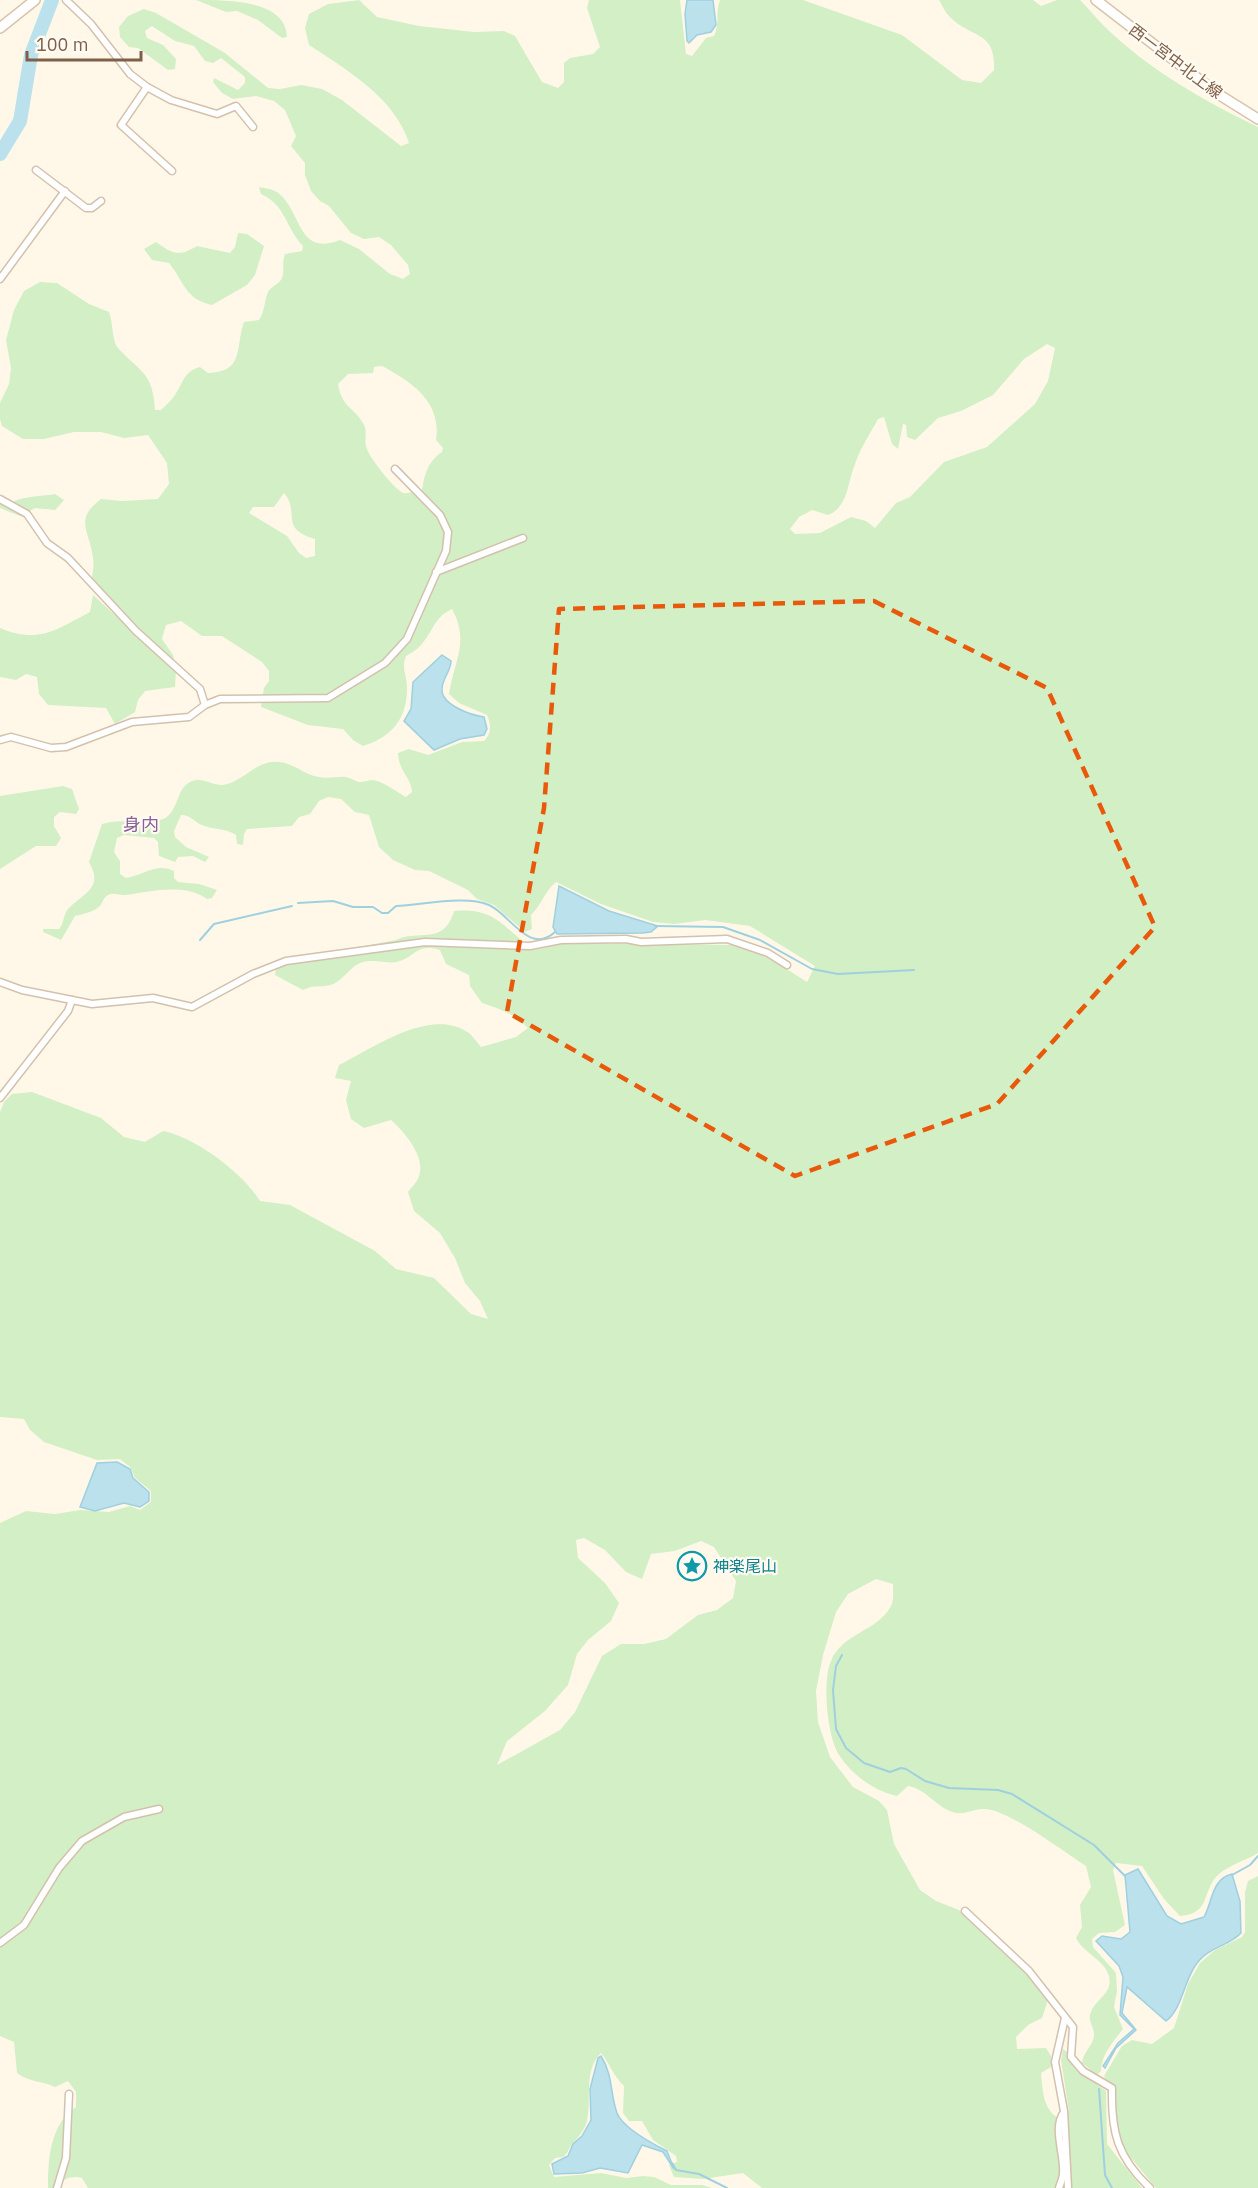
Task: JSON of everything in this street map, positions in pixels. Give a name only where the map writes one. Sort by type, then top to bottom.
[{"type":"main road","points":[[0,28],[35,0]]},
{"type":"main road","name":"西一宮中北上線","points":[[1095,0],[1218,94],[1258,118]]},
{"type":"street","points":[[66,0],[91,24],[130,74],[147,87],[171,100],[217,114],[236,106],[253,127]]},
{"type":"street","points":[[147,87],[121,125],[172,171]]},
{"type":"street","points":[[36,170],[86,208],[92,208],[101,201]]},
{"type":"street","points":[[0,279],[65,191]]},
{"type":"street","points":[[0,740],[11,737],[59,749],[77,745],[132,722],[189,717],[205,705],[220,699],[260,697],[319,700],[340,693],[385,663],[401,648],[436,572],[448,539],[444,520],[395,469]]},
{"type":"street","points":[[0,499],[27,514],[46,543],[68,558],[136,631],[200,689],[205,705]]},
{"type":"street","points":[[436,572],[523,538]]},
{"type":"street","points":[[0,982],[22,990],[92,1004],[153,998],[192,1007],[253,974],[286,961],[425,942],[530,946],[561,940],[626,939],[641,942],[727,939],[768,953],[788,964]]},
{"type":"street","points":[[0,1098],[68,1011],[72,1000]]},
{"type":"street","points":[[0,1942],[24,1926],[59,1868],[82,1841],[124,1817],[159,1809]]},
{"type":"street","points":[[965,1911],[1029,1971],[1073,2027],[1071,2057],[1083,2071],[1112,2088],[1111,2122],[1114,2135],[1128,2162],[1150,2188]]},
{"type":"street","points":[[1065,2018],[1055,2062],[1064,2111],[1068,2188]]},
{"type":"street","points":[[57,2188],[66,2158],[69,2094]]},
{"type":"street","points":[[1059,2188],[1063,2174],[1061,2116],[1064,2111]]},
{"type":"highlighted area","points":[[874,601],[1047,688],[1155,927],[997,1104],[795,1176],[507,1012],[544,808],[559,609]]},
{"type":"green space","points":[[196,0],[239,2],[266,9],[277,16],[284,25],[287,37],[282,38],[258,20],[237,11],[226,12]]},
{"type":"green space","points":[[359,0],[377,17],[419,26],[474,32],[504,31],[515,36],[542,82],[558,88],[564,82],[564,63],[570,58],[593,54],[600,47],[587,8],[589,0],[680,0],[686,54],[692,56],[706,38],[714,36],[720,0],[803,0],[902,35],[962,80],[981,83],[994,70],[991,48],[980,36],[949,16],[939,0],[1033,0],[1041,6],[1057,0],[1080,0],[1105,27],[1139,57],[1197,95],[1258,127],[1258,1853],[1219,1874],[1213,1880],[1202,1906],[1197,1911],[1180,1916],[1164,1899],[1142,1866],[1116,1863],[1113,1870],[1125,1925],[1115,1932],[1099,1933],[1092,1939],[1093,1947],[1116,1973],[1117,1991],[1114,2007],[1123,2029],[1108,2049],[1101,2071],[1097,2075],[1082,2063],[1094,2038],[1091,2012],[1106,1992],[1110,1982],[1103,1965],[1076,1938],[1082,1927],[1080,1905],[1091,1887],[1086,1866],[1021,1823],[994,1811],[981,1809],[956,1813],[949,1811],[921,1791],[908,1786],[897,1796],[888,1794],[864,1781],[850,1769],[835,1746],[831,1735],[826,1695],[831,1661],[843,1644],[885,1615],[892,1604],[893,1584],[876,1579],[848,1594],[836,1612],[823,1655],[816,1691],[818,1722],[830,1757],[853,1787],[879,1801],[887,1810],[894,1844],[920,1890],[936,1901],[959,1910],[1020,1967],[1048,2000],[1042,2018],[1028,2025],[1016,2037],[1017,2049],[1046,2048],[1051,2056],[1051,2067],[1041,2073],[1045,2101],[1051,2112],[1063,2120],[1069,2112],[1061,2060],[1063,2049],[1077,2070],[1106,2091],[1107,2144],[1142,2188],[762,2188],[743,2173],[703,2179],[674,2177],[669,2165],[677,2162],[676,2156],[653,2140],[642,2121],[629,2121],[623,2113],[624,2086],[601,2053],[595,2060],[590,2077],[587,2121],[581,2134],[567,2153],[563,2157],[555,2158],[549,2165],[554,2177],[601,2173],[626,2178],[654,2177],[671,2185],[702,2185],[712,2188],[88,2188],[82,2178],[71,2177],[61,2182],[56,2188],[48,2188],[52,2143],[67,2114],[76,2107],[76,2092],[68,2081],[55,2087],[17,2073],[14,2042],[0,2036],[0,1523],[26,1511],[55,1514],[80,1510],[109,1512],[130,1506],[140,1510],[151,1502],[151,1491],[135,1478],[130,1467],[120,1459],[97,1460],[44,1442],[30,1430],[24,1419],[0,1417],[0,1112],[4,1102],[12,1094],[32,1092],[101,1118],[124,1137],[145,1142],[163,1131],[176,1135],[203,1148],[230,1168],[260,1201],[290,1205],[375,1251],[396,1269],[434,1278],[471,1314],[488,1319],[480,1301],[465,1283],[455,1258],[440,1233],[414,1211],[408,1192],[419,1176],[420,1168],[417,1153],[412,1145],[391,1120],[364,1128],[351,1119],[346,1100],[351,1081],[335,1078],[339,1065],[402,1032],[420,1027],[437,1024],[454,1026],[469,1033],[481,1047],[516,1037],[528,1028],[501,1010],[482,1003],[470,986],[469,975],[446,964],[440,950],[432,948],[421,949],[397,962],[360,963],[334,984],[303,990],[275,975],[276,968],[331,952],[437,933],[450,922],[454,911],[480,912],[490,916],[534,950],[566,943],[732,945],[771,959],[807,982],[815,966],[750,926],[705,920],[674,924],[653,922],[601,904],[556,882],[531,915],[532,929],[525,932],[494,905],[477,899],[468,890],[429,871],[415,870],[393,860],[379,847],[369,815],[355,812],[341,799],[328,797],[319,801],[310,814],[299,817],[292,826],[247,829],[243,845],[237,844],[236,835],[232,833],[206,827],[181,815],[174,831],[175,837],[186,847],[209,857],[205,862],[193,856],[178,857],[175,862],[159,856],[158,842],[154,838],[124,835],[117,838],[114,852],[120,861],[120,874],[126,878],[162,868],[174,871],[174,878],[178,882],[199,884],[217,890],[212,898],[207,899],[189,891],[179,890],[157,890],[124,895],[110,894],[105,897],[98,908],[75,916],[61,940],[43,932],[43,929],[59,929],[67,910],[86,894],[93,884],[93,871],[89,862],[102,824],[166,818],[174,808],[185,785],[194,780],[218,785],[228,784],[259,766],[279,762],[319,777],[346,777],[359,782],[377,781],[406,797],[412,792],[410,782],[400,765],[398,753],[409,749],[428,755],[462,742],[484,741],[490,732],[487,715],[459,703],[449,694],[460,642],[460,632],[452,609],[439,619],[422,644],[406,656],[404,665],[407,683],[406,699],[401,718],[382,738],[363,746],[353,740],[343,729],[308,725],[261,707],[264,688],[269,681],[269,671],[262,662],[222,636],[202,636],[181,621],[166,625],[162,639],[173,655],[175,664],[103,592],[92,577],[93,558],[85,526],[85,520],[92,506],[101,499],[122,501],[158,499],[169,484],[167,463],[148,435],[124,438],[101,432],[74,432],[44,439],[23,439],[2,426],[0,419],[0,403],[9,384],[11,368],[6,340],[14,310],[24,291],[40,282],[57,283],[89,304],[109,312],[116,345],[148,380],[154,397],[155,410],[161,410],[171,401],[187,375],[194,369],[200,367],[208,373],[220,372],[228,368],[236,356],[244,322],[259,320],[268,292],[282,277],[285,254],[302,251],[303,246],[276,204],[261,194],[259,187],[277,192],[292,210],[302,230],[315,242],[326,244],[340,240],[359,249],[390,274],[403,279],[410,274],[408,265],[391,245],[379,237],[364,239],[351,233],[329,206],[320,201],[311,191],[305,175],[305,163],[291,146],[296,136],[285,110],[274,101],[256,96],[233,99],[222,93],[213,82],[214,78],[238,90],[245,83],[245,77],[221,58],[213,63],[205,61],[194,46],[175,41],[152,26],[145,31],[147,38],[163,45],[176,59],[175,69],[168,70],[138,48],[129,47],[120,37],[119,27],[128,16],[144,9],[156,13],[225,53],[268,88],[280,89],[301,85],[322,89],[342,100],[401,146],[409,143],[393,112],[368,86],[309,45],[305,28],[309,14],[328,4]],"holes":[[[1047,344],[1055,348],[1048,381],[1035,404],[987,447],[944,462],[910,497],[896,503],[875,528],[866,521],[851,517],[820,533],[795,534],[790,529],[799,517],[812,510],[828,515],[840,507],[859,454],[878,419],[884,417],[892,444],[898,449],[903,424],[906,425],[907,437],[915,440],[938,418],[961,411],[993,395],[1024,359]],[[382,366],[414,386],[429,404],[434,415],[437,427],[436,440],[443,448],[430,464],[422,490],[416,495],[413,492],[400,491],[376,465],[366,446],[363,423],[342,398],[340,392],[338,384],[348,374],[373,373],[374,367]],[[284,493],[291,507],[293,525],[304,535],[315,539],[315,556],[306,558],[299,553],[287,536],[249,513],[253,507],[274,507]],[[584,1538],[605,1550],[626,1572],[642,1579],[651,1554],[675,1551],[701,1541],[714,1547],[736,1581],[733,1598],[717,1610],[698,1615],[666,1639],[644,1644],[621,1644],[602,1656],[575,1712],[560,1730],[497,1765],[507,1741],[545,1711],[568,1685],[577,1654],[588,1640],[611,1621],[619,1603],[605,1583],[578,1558],[576,1540]]]},
{"type":"green space","points":[[238,233],[247,234],[264,246],[255,275],[247,285],[212,305],[196,299],[186,289],[169,263],[152,260],[144,249],[156,242],[176,253],[185,252],[197,246],[230,253],[235,247]]},
{"type":"green space","points":[[55,494],[64,500],[55,510],[35,508],[20,516],[0,508],[0,503],[7,507],[23,498]]},
{"type":"green space","points":[[93,595],[176,671],[175,687],[145,691],[138,700],[135,712],[115,724],[106,708],[48,705],[39,694],[37,677],[26,674],[16,680],[0,677],[0,628],[25,635],[46,633],[90,612]]},
{"type":"green space","points":[[63,786],[72,789],[79,809],[76,814],[60,812],[54,817],[54,826],[61,838],[56,846],[36,846],[0,869],[0,796]]},
{"type":"green space","points":[[1258,1876],[1258,2188],[1156,2188],[1126,2152],[1114,2125],[1116,2089],[1107,2082],[1104,2076],[1122,2046],[1132,2040],[1152,2044],[1174,2028],[1188,1984],[1200,1963],[1215,1950],[1242,1937],[1245,1932],[1245,1892],[1248,1881]]},
{"type":"water","points":[[687,0],[713,0],[716,25],[711,32],[697,35],[689,43],[685,14]]},
{"type":"water","points":[[442,655],[451,661],[442,685],[446,700],[458,708],[484,717],[487,729],[484,735],[460,739],[434,750],[404,721],[411,709],[413,682]]},
{"type":"water","points":[[559,886],[609,911],[658,926],[651,932],[642,933],[557,934],[553,927]]},
{"type":"water","points":[[117,1462],[130,1469],[133,1478],[149,1492],[149,1501],[140,1507],[124,1503],[95,1511],[80,1507],[97,1463]]},
{"type":"water","points":[[1138,1869],[1167,1916],[1181,1924],[1204,1917],[1216,1886],[1225,1876],[1232,1874],[1240,1901],[1241,1933],[1200,1959],[1191,1972],[1176,2010],[1166,2021],[1127,1987],[1122,2013],[1136,2030],[1116,2048],[1105,2068],[1103,2066],[1118,2043],[1134,2029],[1120,2015],[1123,1977],[1119,1966],[1096,1941],[1102,1936],[1121,1939],[1130,1932],[1125,1875]]},
{"type":"water","points":[[601,2056],[608,2070],[620,2119],[639,2135],[667,2151],[674,2169],[663,2152],[642,2145],[628,2173],[600,2168],[582,2173],[554,2174],[552,2164],[568,2156],[573,2144],[582,2136],[591,2120],[590,2089],[598,2058]]},
{"type":"waterway","points":[[0,154],[20,121],[31,55],[52,0]]},
{"type":"waterway","points":[[298,903],[333,901],[353,907],[373,907],[382,913],[388,913],[396,906],[444,901],[479,902],[497,909],[528,936],[537,939],[546,938],[555,932]]},
{"type":"waterway","points":[[200,940],[214,924],[292,906]]},
{"type":"waterway","points":[[655,926],[723,927],[760,940],[812,969],[838,974],[914,970]]},
{"type":"waterway","points":[[842,1655],[836,1666],[833,1690],[836,1729],[846,1748],[864,1763],[890,1772],[901,1768],[906,1769],[925,1781],[949,1788],[998,1790],[1012,1794],[1094,1845],[1125,1876]]},
{"type":"waterway","points":[[1232,1875],[1250,1865],[1258,1856]]},
{"type":"waterway","points":[[1099,2089],[1105,2175],[1112,2188]]},
{"type":"waterway","points":[[672,2163],[676,2170],[699,2174],[727,2188]]},
{"type":"place","name":"神楽尾山","points":[[692,1566]]},
{"type":"district","name":"身内","points":[[141,824]]}]
